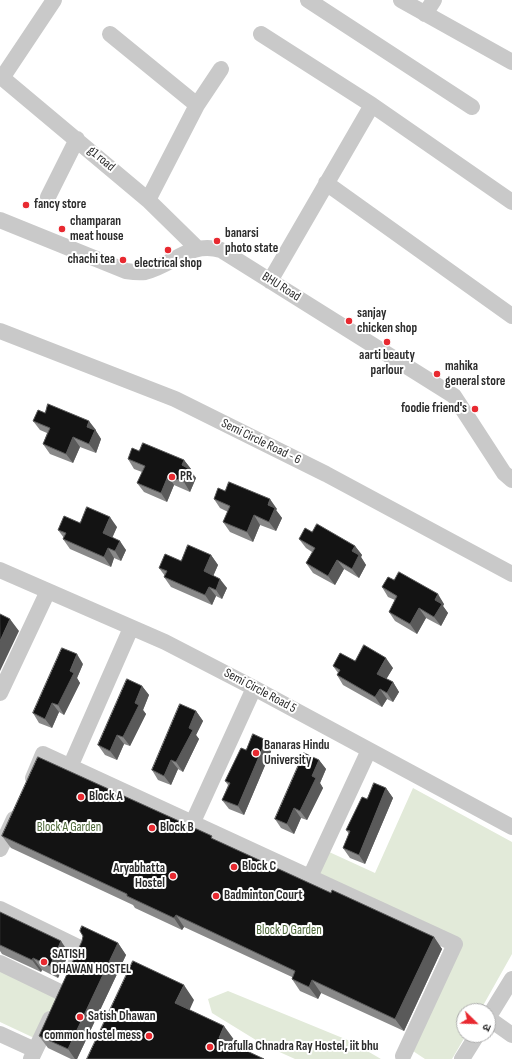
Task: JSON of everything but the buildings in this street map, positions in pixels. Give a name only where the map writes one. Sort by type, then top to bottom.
[{"type":"street","points":[[1,77],[54,0]]},
{"type":"street","points":[[308,0],[472,107]]},
{"type":"street","points":[[401,0],[512,62]]},
{"type":"street","points":[[425,14],[434,0]]},
{"type":"street","points":[[110,34],[197,105]]},
{"type":"street","points":[[261,34],[372,105],[512,202]]},
{"type":"street","points":[[148,200],[197,105],[221,69]]},
{"type":"street","name":"g1 road","points":[[1,77],[77,139],[148,200],[197,248]]},
{"type":"street","points":[[270,280],[372,105]]},
{"type":"street","points":[[48,197],[77,139]]},
{"type":"street","points":[[326,183],[512,316]]},
{"type":"street","name":"BHU Road","points":[[0,220],[126,271],[149,271],[197,248],[210,247],[221,250],[454,396],[509,472]]},
{"type":"street","name":"Semi Circle Road - 6","points":[[0,331],[175,399],[326,474],[512,574]]},
{"type":"street","name":"Semi Circle Road 5","points":[[0,570],[165,642],[254,688],[512,827]]},
{"type":"street","points":[[0,693],[48,591]]},
{"type":"street","points":[[70,767],[131,628]]},
{"type":"street","points":[[192,824],[254,688]]},
{"type":"street","points":[[310,877],[369,750]]},
{"type":"street","points":[[0,849],[43,754],[455,944],[403,1056]]},
{"type":"street","points":[[0,909],[82,949],[33,1055],[0,1034]]},
{"type":"street","points":[[0,963],[62,993]]},
{"type":"street","points":[[496,1005],[512,979]]},
{"type":"street","points":[[496,1024],[512,1035]]},
{"type":"street","points":[[462,1059],[472,1043]]},
{"type":"green space","points":[[413,788],[512,842],[512,954],[484,1003],[456,1003],[456,1043],[461,1043],[452,1059],[425,1059],[410,1049],[462,940],[317,873],[327,851],[375,873]]},
{"type":"green space","points":[[0,958],[72,991],[47,1044],[0,1022]]},
{"type":"green space","points":[[228,991],[350,1041],[381,1059],[295,1059],[264,1045],[212,1013],[208,999]]},
{"type":"place","name":"fancy store","points":[[26,205]]},
{"type":"place","name":"champaran meat house","points":[[62,229]]},
{"type":"place","name":"banarsi photo state","points":[[217,241]]},
{"type":"place","name":"electrical shop","points":[[168,250]]},
{"type":"place","name":"chachi tea","points":[[123,260]]},
{"type":"place","name":"sanjay chicken shop","points":[[349,321]]},
{"type":"place","name":"aarti beauty parlour","points":[[387,342]]},
{"type":"place","name":"mahika general store","points":[[437,374]]},
{"type":"place","name":"foodie friend's","points":[[475,409]]},
{"type":"place","name":"PR","points":[[172,477]]},
{"type":"place","name":"Banaras Hindu University","points":[[256,753]]},
{"type":"place","name":"Block A","points":[[81,797]]},
{"type":"place","name":"Block B","points":[[152,828]]},
{"type":"place","name":"Block C","points":[[234,867]]},
{"type":"place","name":"Aryabhatta Hostel","points":[[173,876]]},
{"type":"place","name":"Badminton Court","points":[[216,896]]},
{"type":"place","name":"SATISH DHAWAN HOSTEL","points":[[44,962]]},
{"type":"place","name":"Satish Dhawan","points":[[80,1017]]},
{"type":"place","name":"common hostel mess","points":[[149,1036]]},
{"type":"place","name":"Prafulla Chnadra Ray Hostel, iit bhu","points":[[210,1047]]},
{"type":"park label","name":"Block A Garden","points":[[69,828]]},
{"type":"park label","name":"Block D Garden","points":[[289,931]]}]
